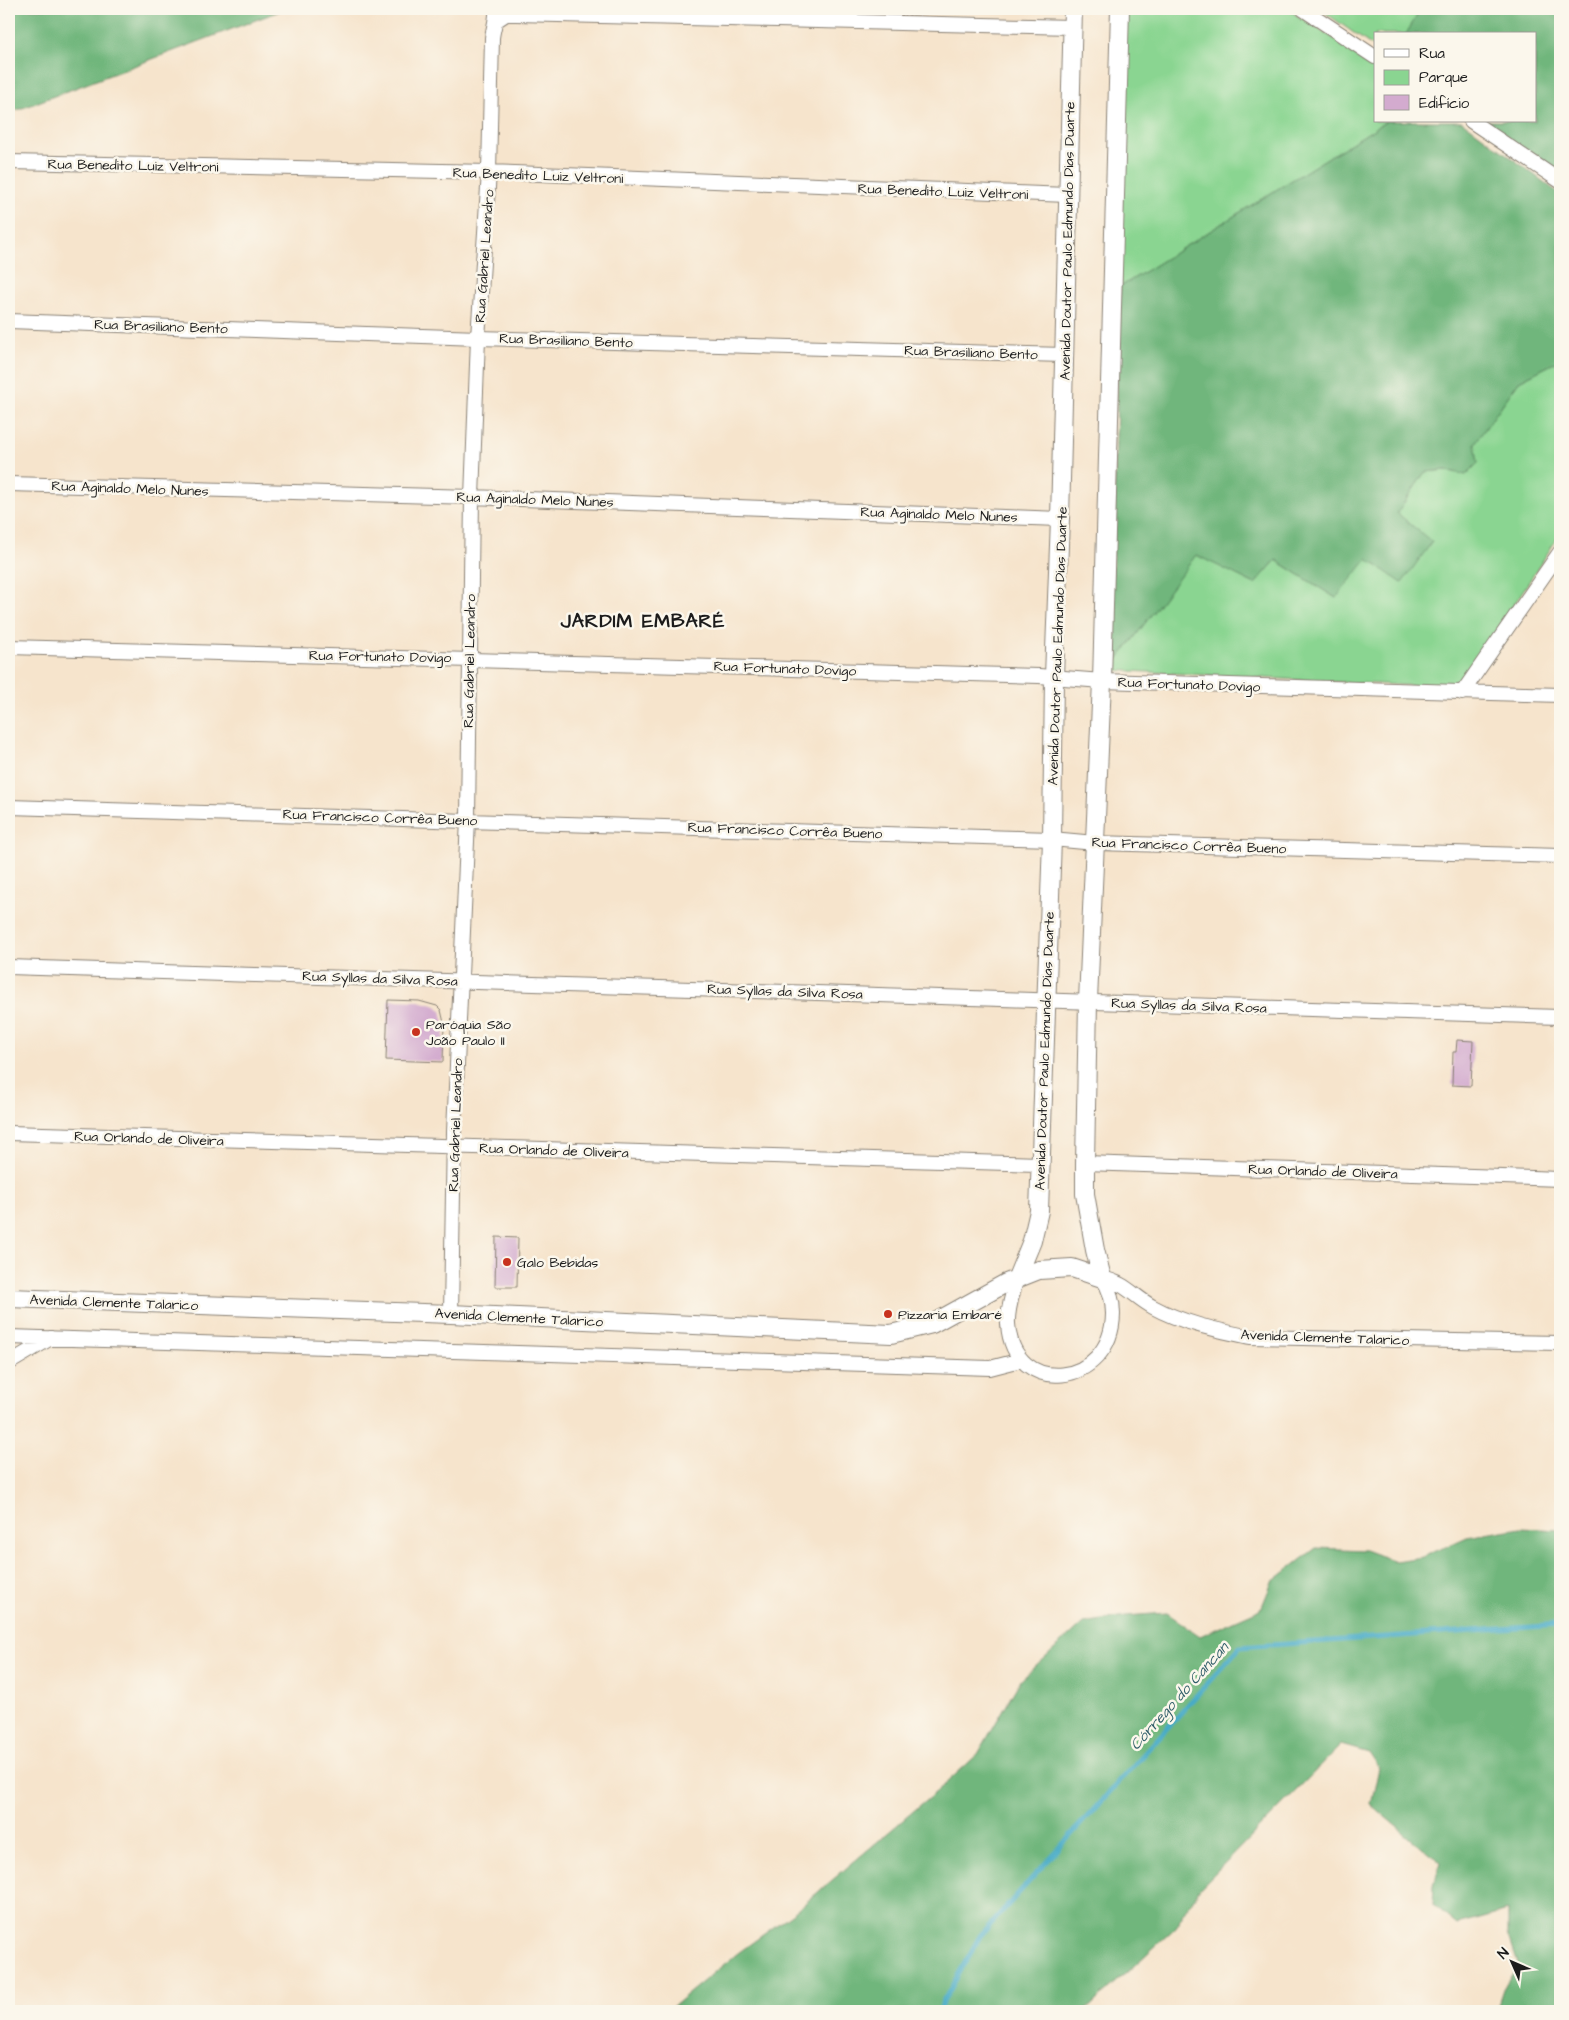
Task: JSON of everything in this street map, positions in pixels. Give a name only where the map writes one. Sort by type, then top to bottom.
[{"type":"street","name":"Avenida Doutor Paulo Edmundo Dias Duarte","points":[[1016,1280],[1032,1241],[1039,1211],[1039,1164],[1052,839],[1054,676],[1073,9]]},
{"type":"street","points":[[1016,1280],[1008,1312],[1008,1325],[1015,1352],[1021,1360],[1032,1369],[1054,1375],[1076,1373],[1096,1360],[1107,1341],[1113,1319],[1111,1296],[1102,1278],[1095,1250],[1085,1194],[1085,1163],[1088,1001],[1102,681],[1120,9]]},
{"type":"street","points":[[1303,9],[1374,56]]},
{"type":"street","points":[[496,14],[1072,27]]},
{"type":"street","name":"Rua Gabriel Leandro","points":[[451,1314],[453,1146],[468,819],[468,658],[472,497],[478,338],[489,172],[492,28],[496,14]]},
{"type":"street","points":[[1472,122],[1560,181]]},
{"type":"street","name":"Rua Benedito Luiz Veltroni","points":[[9,162],[489,172],[1068,195]]},
{"type":"street","name":"Rua Brasiliano Bento","points":[[9,321],[478,338],[1064,355]]},
{"type":"street","name":"Rua Aginaldo Melo Nunes","points":[[9,484],[472,497],[1060,518]]},
{"type":"street","points":[[1462,693],[1560,552]]},
{"type":"street","name":"Rua Fortunato Dovigo","points":[[9,647],[468,658],[1054,676],[1102,681],[1560,695]]},
{"type":"street","name":"Rua Francisco Corrêa Bueno","points":[[9,806],[468,819],[1052,839],[1095,843],[1560,856]]},
{"type":"street","name":"Rua Syllas da Silva Rosa","points":[[9,967],[460,980],[1560,1017]]},
{"type":"street","name":"Rua Orlando de Oliveira","points":[[9,1134],[1039,1164]]},
{"type":"street","name":"Rua Orlando de Oliveira","points":[[1085,1163],[1560,1179]]},
{"type":"street","name":"Avenida Clemente Talarico","points":[[9,1298],[451,1314],[891,1334],[932,1324],[1016,1280],[1039,1270],[1061,1267],[1082,1270],[1117,1282],[1152,1306],[1210,1329],[1250,1337],[1560,1343]]},
{"type":"street","points":[[9,1337],[990,1368],[1021,1360]]},
{"type":"street","points":[[9,1363],[52,1337]]},
{"type":"green space","points":[[9,9],[285,9],[9,113]]},
{"type":"green space","points":[[1125,9],[1287,9],[1374,63],[1374,122],[1385,122],[1120,287]]},
{"type":"green space","points":[[1320,9],[1560,9],[1536,117],[1536,32],[1374,32],[1374,47]]},
{"type":"green space","points":[[1421,9],[1560,9],[1560,180],[1479,122],[1536,122],[1536,32],[1407,32]]},
{"type":"green space","points":[[1385,122],[1463,122],[1560,194],[1560,365],[1556,362],[1519,381],[1475,443],[1478,463],[1466,475],[1446,470],[1425,472],[1397,513],[1432,542],[1402,583],[1367,559],[1336,598],[1276,560],[1255,584],[1196,555],[1110,670],[1120,287]]},
{"type":"green space","points":[[1556,362],[1560,365],[1560,534],[1474,666],[1454,682],[1437,687],[1110,670],[1196,554],[1255,584],[1276,560],[1336,598],[1425,472],[1446,470],[1466,475],[1478,463],[1474,444],[1519,381]]},
{"type":"green space","points":[[1521,1528],[1560,1530],[1560,2011],[1496,2011],[1503,1990],[1518,1964],[1508,1934],[1508,1911],[1457,1925],[1433,1905],[1434,1884],[1440,1863],[1371,1805],[1379,1768],[1369,1753],[1341,1745],[1200,1888],[1175,1928],[1085,2011],[667,2011],[738,1953],[797,1910],[978,1754],[1020,1681],[1083,1623],[1126,1616],[1167,1613],[1200,1636],[1261,1609],[1272,1582],[1316,1548],[1365,1550],[1395,1561],[1423,1557],[1467,1537]]},
{"type":"building","name":"Paróquia São João Paulo II","points":[[388,1000],[419,1001],[437,1006],[441,1010],[444,1023],[443,1062],[386,1060]]},
{"type":"building","points":[[1457,1040],[1473,1041],[1471,1086],[1452,1085],[1453,1052],[1456,1052]]},
{"type":"building","name":"Galo Bebidas","points":[[496,1237],[518,1238],[517,1287],[495,1287]]},
{"type":"waterway","name":"Córrego do Cancan","points":[[938,2011],[980,1936],[1240,1647],[1560,1625]]},
{"type":"place","name":"Paróquia São João Paulo II","points":[[416,1032]]},
{"type":"place","name":"Galo Bebidas","points":[[507,1262]]},
{"type":"place","name":"Pizzaria Embaré","points":[[888,1314]]},
{"type":"district","name":"JARDIM EMBARÉ","points":[[643,620]]}]
